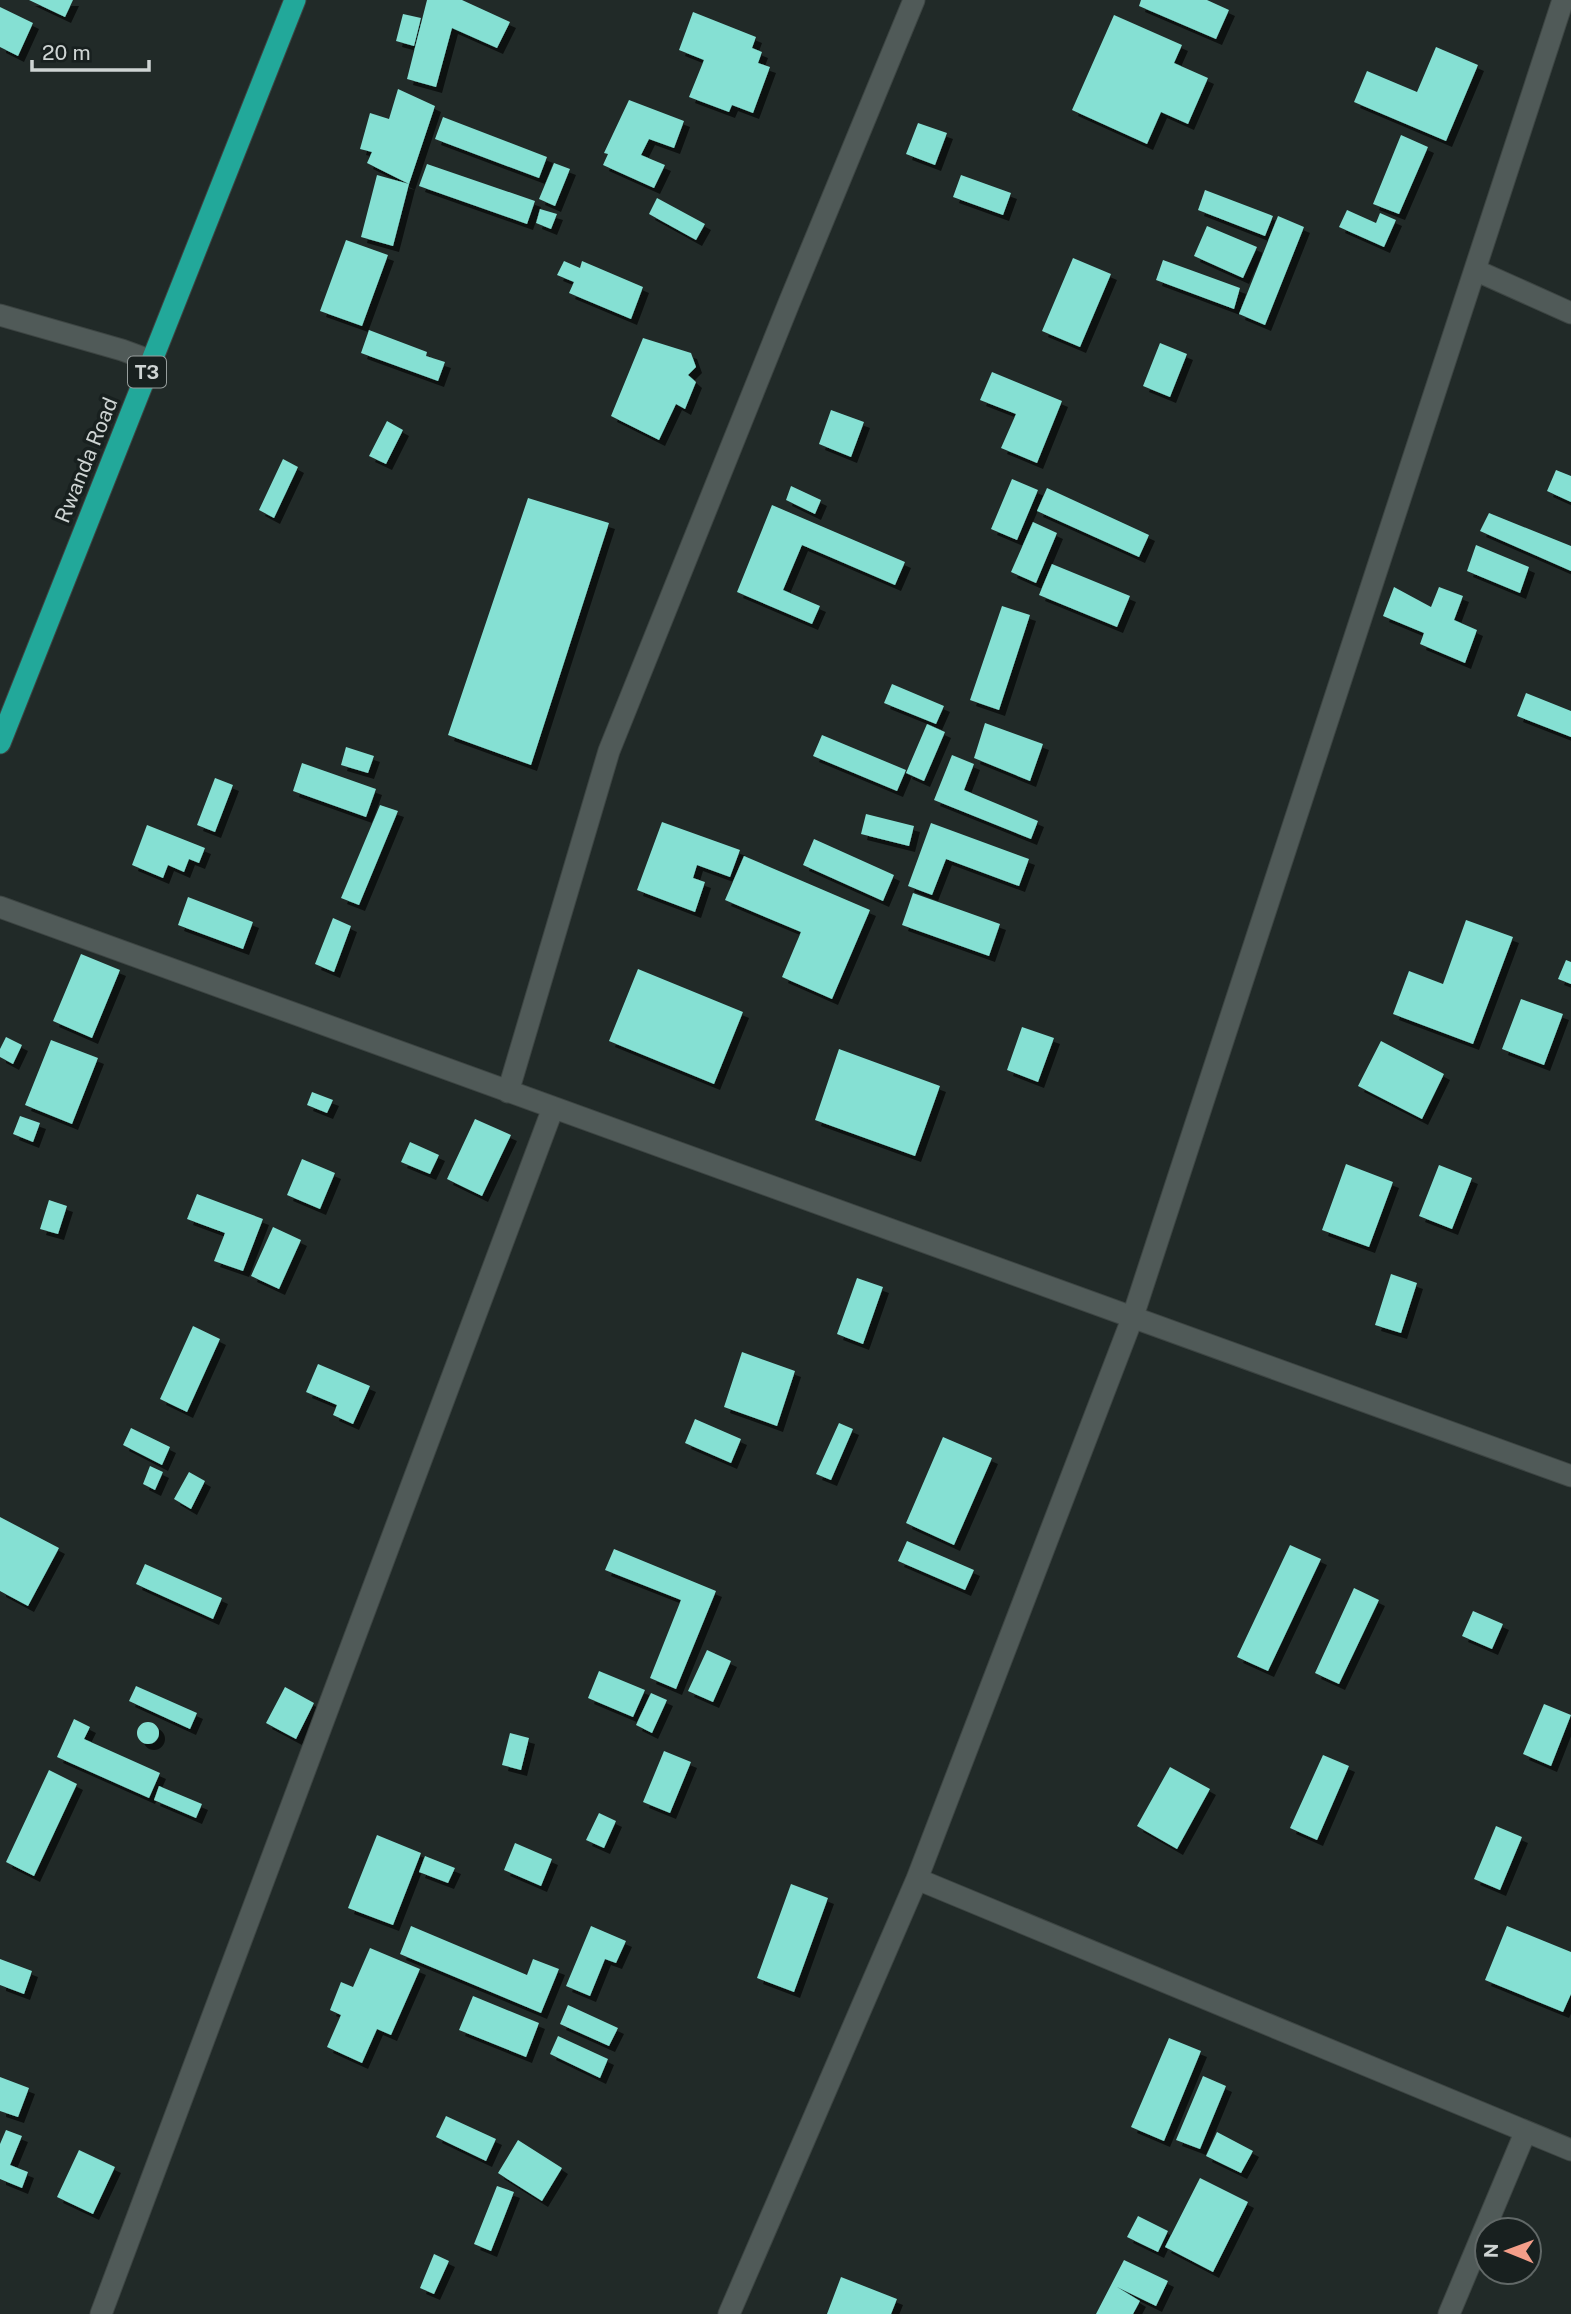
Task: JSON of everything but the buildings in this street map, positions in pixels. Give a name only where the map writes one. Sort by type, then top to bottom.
[{"type":"highway","name":"Rwanda Road","points":[[0,743],[295,0]]},
{"type":"street","points":[[508,1092],[609,751],[914,0]]},
{"type":"street","points":[[729,2314],[917,1879],[1132,1319],[1563,0]]},
{"type":"street","points":[[1475,270],[1571,313]]},
{"type":"street","points":[[0,315],[152,361]]},
{"type":"street","points":[[0,907],[1571,1476]]},
{"type":"street","points":[[101,2314],[553,1108]]},
{"type":"street","points":[[917,1879],[1571,2150]]},
{"type":"street","points":[[1448,2314],[1525,2133]]}]
